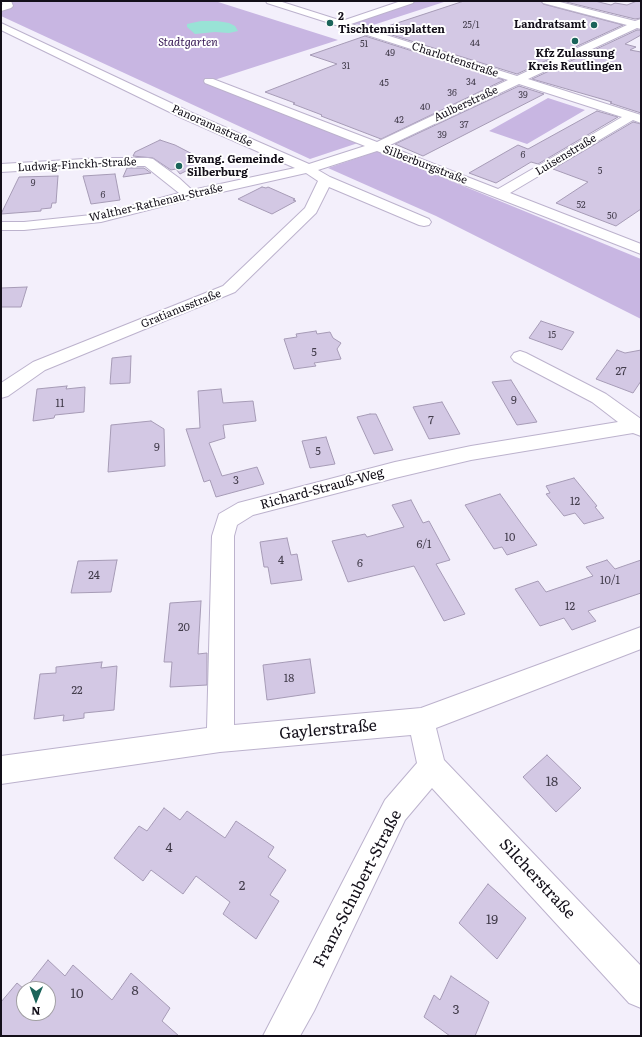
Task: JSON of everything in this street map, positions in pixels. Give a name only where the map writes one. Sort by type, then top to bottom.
[{"type":"street","name":"Charlottenstraße","points":[[270,1],[636,118]]},
{"type":"street","points":[[341,24],[410,1]]},
{"type":"street","points":[[546,1],[639,24]]},
{"type":"street","name":"Aulberstraße","points":[[378,146],[639,24]]},
{"type":"street","name":"Panoramastraße","points":[[1,26],[186,115],[308,168],[325,180],[424,222]]},
{"type":"street","name":"Silberburgstraße","points":[[209,81],[501,193],[641,249]]},
{"type":"street","name":"Luisenstraße","points":[[501,193],[636,118]]},
{"type":"street","name":"Walther-Rathenau-Straße","points":[[1,226],[24,226],[101,218],[189,195],[308,168],[378,146]]},
{"type":"street","name":"Ludwig-Finckh-Straße","points":[[1,168],[101,162],[148,162],[174,181],[189,195]]},
{"type":"street","name":"Gratianusstraße","points":[[1,392],[39,366],[229,289],[312,210],[325,180]]},
{"type":"street","name":"Richard-Strauß-Weg","points":[[520,357],[599,398],[638,428]]},
{"type":"street","name":"Richard-Strauß-Weg","points":[[220,739],[223,536],[227,520],[246,509],[403,468],[471,453],[638,428]]},
{"type":"street","name":"Gaylerstraße","points":[[1,770],[220,739],[421,721],[641,638]]},
{"type":"street","points":[[421,721],[432,766]]},
{"type":"street","name":"Silcherstraße","points":[[432,766],[641,990]]},
{"type":"street","name":"Franz-Schubert-Straße","points":[[281,1036],[302,999],[395,810],[432,766]]},
{"type":"green space","name":"Stadtgarten","points":[[12,1],[215,1],[338,40],[208,82],[358,143],[310,159],[1,16],[1,11],[6,9]]},
{"type":"green space","points":[[414,1],[447,1],[367,27],[349,22]]},
{"type":"green space","points":[[548,98],[585,110],[527,144],[489,131]]},
{"type":"green space","points":[[378,151],[641,259],[641,319],[436,216],[328,168]]},
{"type":"shaded area","points":[[201,21],[229,23],[235,26],[238,31],[229,33],[215,32],[195,34],[187,27],[187,24]]},
{"type":"building","points":[[464,1],[541,1],[543,4],[623,25],[517,74],[379,31],[384,29],[382,28]]},
{"type":"building","points":[[562,1],[595,1],[611,5],[615,3],[627,5],[641,1],[641,18],[635,19]]},
{"type":"building","points":[[637,30],[641,30],[641,35],[625,44],[636,47],[630,50],[641,52],[641,113],[610,103],[612,102],[532,79]]},
{"type":"building","points":[[365,36],[504,80],[381,139],[321,116],[322,115],[293,104],[295,103],[265,92],[337,64],[310,55]]},
{"type":"building","points":[[519,86],[544,94],[423,156],[395,144]]},
{"type":"building","points":[[597,111],[618,117],[538,164],[531,162],[496,183],[469,173],[518,145],[528,149]]},
{"type":"building","points":[[633,122],[641,124],[641,209],[616,226],[556,203],[588,182],[553,169]]},
{"type":"building","points":[[160,140],[175,145],[206,161],[180,174],[176,169],[171,170],[153,158],[133,156],[135,152]]},
{"type":"building","points":[[127,168],[144,168],[151,173],[123,177]]},
{"type":"building","points":[[115,174],[120,200],[91,204],[83,176]]},
{"type":"building","points":[[58,176],[56,203],[52,203],[51,208],[41,209],[41,211],[1,214],[19,177]]},
{"type":"building","points":[[262,187],[268,187],[295,199],[293,200],[296,201],[272,214],[238,199]]},
{"type":"building","points":[[27,287],[21,307],[1,307],[1,288]]},
{"type":"building","points":[[541,321],[574,332],[562,350],[529,338]]},
{"type":"building","points":[[316,331],[317,334],[330,332],[333,338],[341,343],[337,349],[341,359],[314,363],[316,366],[294,369],[284,339],[297,337],[296,334]]},
{"type":"building","points":[[617,350],[625,353],[641,350],[641,381],[633,393],[596,379]]},
{"type":"building","points":[[131,356],[130,383],[110,384],[112,358]]},
{"type":"building","points":[[511,380],[537,422],[517,425],[492,382]]},
{"type":"building","points":[[67,386],[66,389],[85,387],[84,412],[55,415],[54,418],[33,421],[37,389]]},
{"type":"building","points":[[221,389],[223,403],[253,401],[256,421],[223,425],[225,438],[209,443],[222,476],[257,467],[264,484],[216,497],[210,480],[204,482],[186,429],[200,428],[198,391]]},
{"type":"building","points":[[442,402],[460,434],[429,439],[413,407]]},
{"type":"building","points":[[376,414],[393,450],[374,454],[357,417]]},
{"type":"building","points":[[151,421],[164,429],[165,466],[108,472],[111,425]]},
{"type":"building","points":[[326,437],[335,464],[310,468],[302,441]]},
{"type":"building","points":[[574,478],[597,506],[595,507],[604,518],[584,524],[575,513],[564,516],[546,494],[550,493],[546,486]]},
{"type":"building","points":[[500,494],[537,545],[507,555],[502,547],[494,549],[465,505]]},
{"type":"building","points":[[411,500],[423,523],[429,521],[450,560],[436,564],[465,614],[444,621],[414,566],[348,582],[332,541],[365,534],[367,537],[404,527],[392,505]]},
{"type":"building","points":[[287,538],[291,555],[297,554],[302,580],[271,584],[268,567],[264,567],[260,542]]},
{"type":"building","points":[[117,560],[111,592],[71,593],[78,561]]},
{"type":"building","points":[[607,560],[615,569],[641,560],[641,593],[588,611],[596,621],[572,630],[564,618],[540,626],[515,589],[538,581],[546,592],[593,576],[586,567]]},
{"type":"building","points":[[201,601],[198,654],[207,653],[207,685],[170,687],[172,662],[164,662],[170,603]]},
{"type":"building","points":[[310,659],[315,693],[267,700],[263,665]]},
{"type":"building","points":[[102,662],[101,668],[117,666],[114,710],[84,713],[84,718],[63,721],[64,715],[34,719],[40,674],[56,673],[56,667]]},
{"type":"building","points":[[547,755],[581,788],[556,812],[523,777]]},
{"type":"building","points":[[164,808],[180,820],[187,811],[225,838],[236,821],[274,847],[268,857],[286,870],[270,895],[279,901],[256,939],[223,914],[230,902],[196,876],[183,894],[151,870],[143,881],[114,858],[139,826],[147,831]]},
{"type":"building","points":[[488,884],[526,918],[497,959],[459,923]]},
{"type":"building","points":[[48,960],[65,976],[73,965],[112,1000],[131,973],[170,1008],[162,1021],[179,1036],[1,1036],[1,1002],[16,984],[16,1021],[56,1021],[56,981],[31,981]]},
{"type":"building","points":[[451,976],[489,1002],[475,1036],[450,1036],[424,1017],[434,995],[440,1000]]},
{"type":"place","name":"2 Tischtennisplatten","points":[[330,23]]},
{"type":"place","name":"Landratsamt","points":[[594,25]]},
{"type":"place","name":"Kfz Zulassung Kreis Reutlingen","points":[[575,41]]},
{"type":"place","name":"Evang. Gemeinde Silberburg","points":[[179,166]]}]
